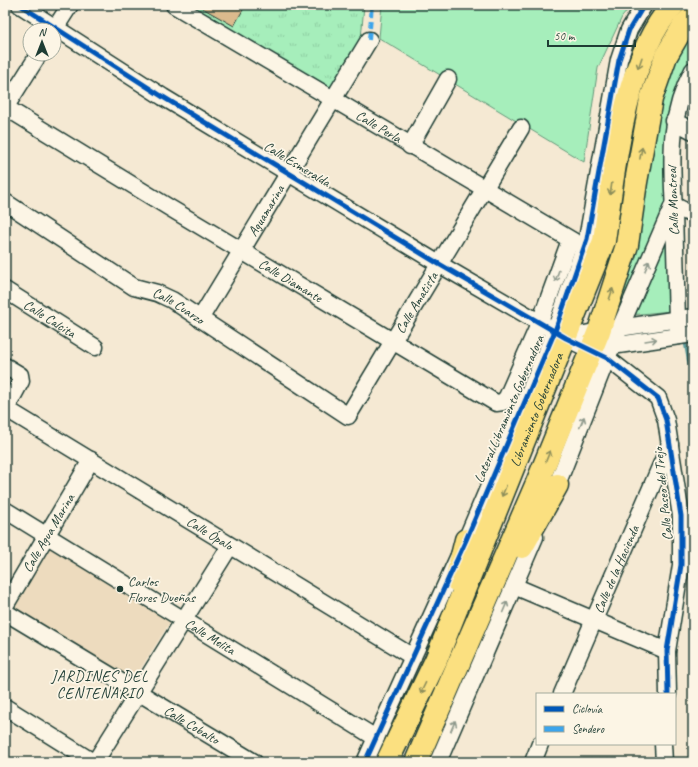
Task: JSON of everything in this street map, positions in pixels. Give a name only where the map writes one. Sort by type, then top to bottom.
[{"type":"highway","name":"Libramiento Gobernadora","points":[[387,762],[436,660],[560,334],[604,241],[613,179],[629,94],[645,47],[666,13],[673,5]]},
{"type":"highway","name":"Libramiento Gobernadora","points":[[422,761],[467,643],[537,483],[606,343],[627,245],[636,182],[651,99],[666,56],[684,25],[693,16]]},
{"type":"highway","points":[[467,643],[557,486]]},
{"type":"highway","points":[[436,660],[466,540]]},
{"type":"street","name":"Calle Esmeralda","points":[[20,5],[45,22]]},
{"type":"street","points":[[59,22],[70,5]]},
{"type":"street","name":"Calle Perla","points":[[175,5],[333,101],[584,248]]},
{"type":"street","name":"Lateral Libramiento Gobernadora","points":[[365,762],[560,334],[584,248],[619,60],[629,30],[644,5]]},
{"type":"street","name":"Calle Esmeralda","points":[[62,33],[163,97],[439,264],[560,334]]},
{"type":"street","name":"Aguamarina","points":[[200,319],[369,40]]},
{"type":"street","points":[[5,108],[34,62]]},
{"type":"street","name":"Calle Montreal","points":[[686,335],[687,319],[673,205],[672,165],[674,121],[685,86],[693,70]]},
{"type":"street","points":[[410,146],[448,79]]},
{"type":"street","name":"Calle Diamante","points":[[5,108],[496,403],[503,402],[507,397],[540,322]]},
{"type":"street","points":[[674,121],[693,131]]},
{"type":"street","name":"Calle Amatista","points":[[348,416],[521,128]]},
{"type":"street","name":"Calle Cuarzo","points":[[5,202],[134,287],[157,293],[172,300],[348,416]]},
{"type":"street","points":[[422,761],[514,586],[557,486],[606,343],[673,205],[693,215]]},
{"type":"street","points":[[540,322],[570,240]]},
{"type":"street","name":"Calle Calcita","points":[[5,290],[95,347]]},
{"type":"street","points":[[606,343],[687,319]]},
{"type":"street","points":[[560,334],[606,343],[686,335]]},
{"type":"street","name":"Calle Paseo del Trejo","points":[[606,343],[658,398],[666,420],[681,516],[681,565],[667,651],[668,693]]},
{"type":"street","name":"Calle Ópalo","points":[[5,366],[20,375],[21,381],[6,408],[413,657]]},
{"type":"street","name":"Calle de la Hacienda","points":[[563,693],[670,444]]},
{"type":"street","name":"Calle Agua Marina","points":[[5,606],[91,460]]},
{"type":"street","name":"Calle Melita","points":[[5,510],[376,738]]},
{"type":"street","points":[[5,707],[94,762],[230,546]]},
{"type":"street","points":[[514,586],[667,651]]},
{"type":"street","name":"Calle Cobalto","points":[[5,612],[254,762]]},
{"type":"street","points":[[663,745],[664,762]]},
{"type":"shaded area","points":[[49,547],[170,622],[132,682],[11,607]]},
{"type":"green space","points":[[182,5],[364,5],[361,39],[330,93]]},
{"type":"green space","points":[[382,5],[632,5],[622,17],[598,68],[584,162],[379,38]]},
{"type":"green space","points":[[693,30],[693,56],[684,72],[665,208],[618,317],[614,316],[635,252],[661,98],[672,65]]},
{"type":"green space","points":[[669,232],[671,311],[630,315]]},
{"type":"building","points":[[197,5],[239,5],[244,8],[234,26]]},
{"type":"waterway","points":[[685,341],[693,384]]},
{"type":"waterway","points":[[693,696],[693,716]]},
{"type":"marked path","points":[[369,40],[372,5]]},
{"type":"cycle path","points":[[20,5],[163,97],[439,264],[566,338],[607,358],[658,398],[666,420],[681,516],[681,565],[667,651],[668,693]]},
{"type":"cycle path","points":[[365,762],[466,540],[555,331],[587,239],[619,60],[629,30],[644,5]]},
{"type":"place","name":"Carlos Flores Dueñas","points":[[120,589]]},
{"type":"district","name":"JARDINES DEL CENTENARIO","points":[[100,684]]}]
